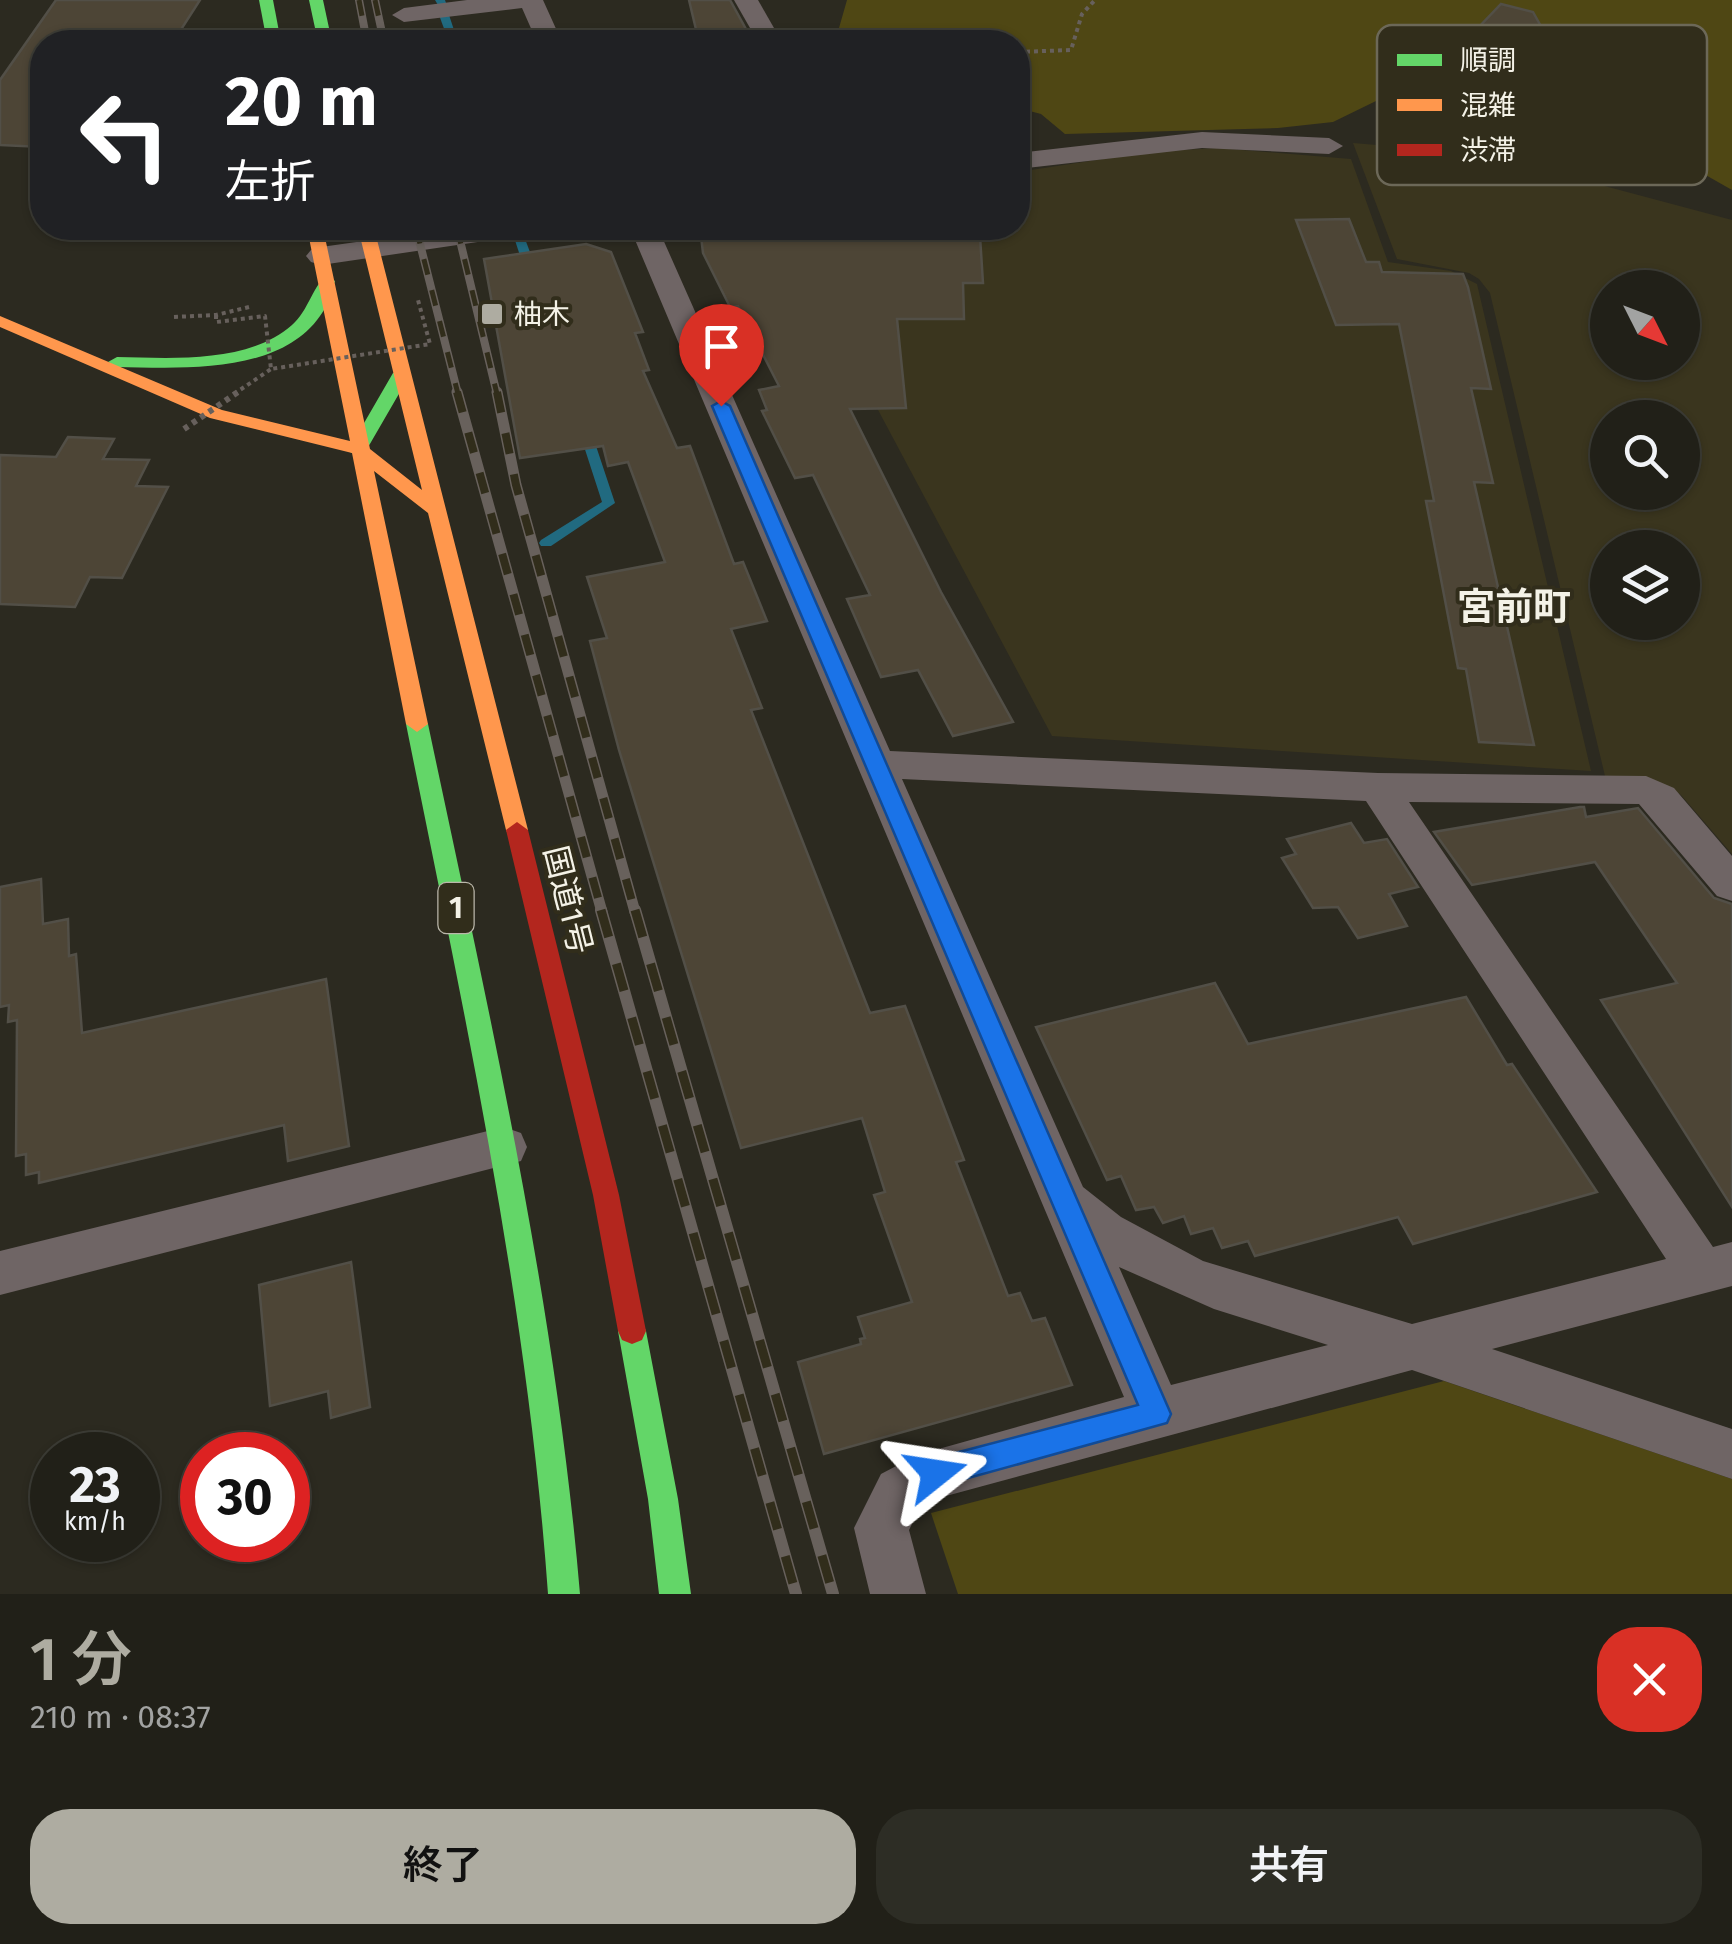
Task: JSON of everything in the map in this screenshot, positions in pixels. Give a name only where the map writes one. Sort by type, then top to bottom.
[{"type":"main road","points":[[266,0],[272,30]]},
{"type":"main road","points":[[316,0],[322,30]]},
{"type":"main road","name":"国道1号","points":[[369,240],[606,1195],[663,1499],[675,1594]]},
{"type":"main road","points":[[99,361],[173,364],[253,350],[291,335],[310,318],[321,255]]},
{"type":"main road","name":"1","points":[[321,255],[520,1225],[560,1521],[564,1594]]},
{"type":"main road","points":[[0,320],[216,414],[358,449],[440,513]]},
{"type":"main road","points":[[358,449],[402,372]]},
{"type":"street","points":[[404,15],[462,4],[530,0],[544,30]]},
{"type":"street","points":[[746,0],[763,30]]},
{"type":"street","points":[[1030,160],[1202,140],[1329,146]]},
{"type":"street","points":[[321,255],[363,240]]},
{"type":"street","points":[[649,240],[1156,1414]]},
{"type":"street","points":[[875,764],[1378,787],[1646,790],[1660,798],[1732,885]]},
{"type":"street","points":[[898,1594],[881,1528],[900,1492],[936,1473],[1717,1268],[1378,787]]},
{"type":"street","points":[[0,1273],[504,1148]]},
{"type":"street","points":[[1060,1192],[1096,1230],[1146,1260],[1224,1289],[1414,1347],[1732,1454]]},
{"type":"path","points":[[1030,52],[1071,50],[1082,14],[1095,0]]},
{"type":"path","points":[[184,428],[272,369],[430,344],[418,300]]},
{"type":"path","points":[[174,317],[216,316],[249,307]]},
{"type":"path","points":[[216,316],[216,322],[265,316],[272,369]]},
{"type":"shaded area","points":[[847,0],[1732,0],[1732,190],[1707,176],[1707,25],[1377,25],[1377,101],[1333,122],[1278,128],[1065,134],[1041,114],[1030,111],[1030,30],[838,30]]},
{"type":"shaded area","points":[[1353,143],[1377,145],[1377,185],[1601,185],[1732,220],[1732,854],[1681,795],[1667,786],[1605,776],[1490,293],[1469,273],[1397,259]]},
{"type":"shaded area","points":[[1217,148],[1351,159],[1388,262],[1451,271],[1477,284],[1591,771],[1052,736],[787,240],[1030,240],[1030,170],[1149,152]]},
{"type":"shaded area","points":[[1444,1381],[1732,1479],[1732,1594],[958,1594],[931,1513]]},
{"type":"building","points":[[56,0],[200,0],[181,30],[35,30]]},
{"type":"building","points":[[689,0],[730,0],[746,30],[696,30]]},
{"type":"building","points":[[1501,4],[1533,12],[1540,25],[1481,25]]},
{"type":"building","points":[[30,37],[30,146],[0,145],[0,80]]},
{"type":"building","points":[[1349,219],[1366,262],[1379,262],[1382,272],[1463,274],[1468,287],[1491,389],[1471,388],[1493,483],[1474,482],[1534,745],[1479,742],[1466,669],[1458,668],[1426,501],[1434,501],[1399,324],[1336,325],[1296,220]]},
{"type":"building","points":[[701,240],[980,240],[983,283],[963,283],[964,319],[897,319],[906,408],[850,409],[941,592],[1013,722],[953,736],[918,670],[881,677],[847,599],[870,595],[813,475],[795,478],[762,411],[767,410],[759,390],[779,386],[738,306],[730,307],[703,253]]},
{"type":"building","points":[[586,244],[611,252],[643,332],[635,333],[649,370],[643,371],[677,448],[690,446],[734,564],[743,562],[767,621],[731,629],[762,708],[751,710],[870,1013],[905,1006],[964,1160],[956,1162],[1008,1296],[1020,1293],[1032,1321],[1045,1318],[1072,1385],[824,1454],[798,1362],[861,1344],[860,1339],[865,1338],[858,1317],[912,1302],[874,1195],[885,1192],[862,1118],[741,1148],[619,750],[590,641],[607,638],[587,577],[665,562],[628,462],[608,466],[603,446],[520,458],[484,259]]},
{"type":"building","points":[[68,437],[114,439],[103,459],[149,460],[136,486],[168,487],[122,578],[90,577],[75,607],[0,604],[0,455],[56,457]]},
{"type":"building","points":[[1584,807],[1586,817],[1638,808],[1714,898],[1732,904],[1732,1207],[1601,1000],[1677,983],[1595,862],[1472,885],[1434,832]]},
{"type":"building","points":[[1351,823],[1364,843],[1387,839],[1418,887],[1389,894],[1407,926],[1358,938],[1338,907],[1313,908],[1282,858],[1296,854],[1287,839]]},
{"type":"building","points":[[41,879],[43,924],[68,919],[69,956],[76,954],[82,1033],[326,979],[349,1146],[288,1161],[284,1125],[39,1183],[39,1172],[26,1175],[26,1154],[16,1156],[17,1020],[8,1022],[9,1005],[0,1007],[0,887]]},
{"type":"building","points":[[1215,983],[1248,1044],[1466,997],[1507,1065],[1512,1064],[1597,1192],[1413,1244],[1398,1217],[1255,1256],[1248,1241],[1222,1248],[1213,1228],[1191,1234],[1184,1216],[1163,1223],[1154,1207],[1136,1210],[1121,1176],[1107,1180],[1036,1027]]},
{"type":"building","points":[[351,1262],[370,1407],[331,1418],[328,1391],[270,1406],[259,1285]]},
{"type":"waterway","points":[[444,15],[450,30]]},
{"type":"waterway","points":[[520,240],[531,271]]},
{"type":"waterway","points":[[546,543],[609,503],[585,431]]},
{"type":"railway","points":[[359,0],[365,30]]},
{"type":"railway","points":[[375,0],[381,30]]},
{"type":"railway","points":[[419,240],[458,394]]},
{"type":"railway","points":[[460,240],[497,394]]},
{"type":"railway","points":[[457,392],[602,912]]},
{"type":"railway","points":[[497,392],[516,485],[635,912]]},
{"type":"railway","points":[[601,910],[796,1594]]},
{"type":"railway","points":[[635,910],[833,1594]]},
{"type":"traffic: fast","points":[[266,0],[272,30]]},
{"type":"traffic: fast","points":[[316,0],[322,30]]},
{"type":"traffic: fast","points":[[117,362],[221,358],[273,345],[311,317],[327,281]]},
{"type":"traffic: fast","points":[[358,449],[402,373]]},
{"type":"traffic: fast","points":[[417,724],[526,1266],[555,1484],[564,1594]]},
{"type":"traffic: fast","points":[[632,1331],[663,1499],[675,1594]]},
{"type":"traffic: slow","points":[[317,240],[417,724]]},
{"type":"traffic: slow","points":[[369,240],[517,830]]},
{"type":"traffic: slow","points":[[0,321],[216,414],[358,449],[440,513]]},
{"type":"traffic: jam","points":[[517,830],[606,1195],[632,1331]]},
{"type":"place","name":"柚木","points":[[492,314]]},
{"type":"district","name":"宮前町","points":[[1514,607]]},
{"type":"route","points":[[721,406],[1156,1414],[936,1473]]}]
